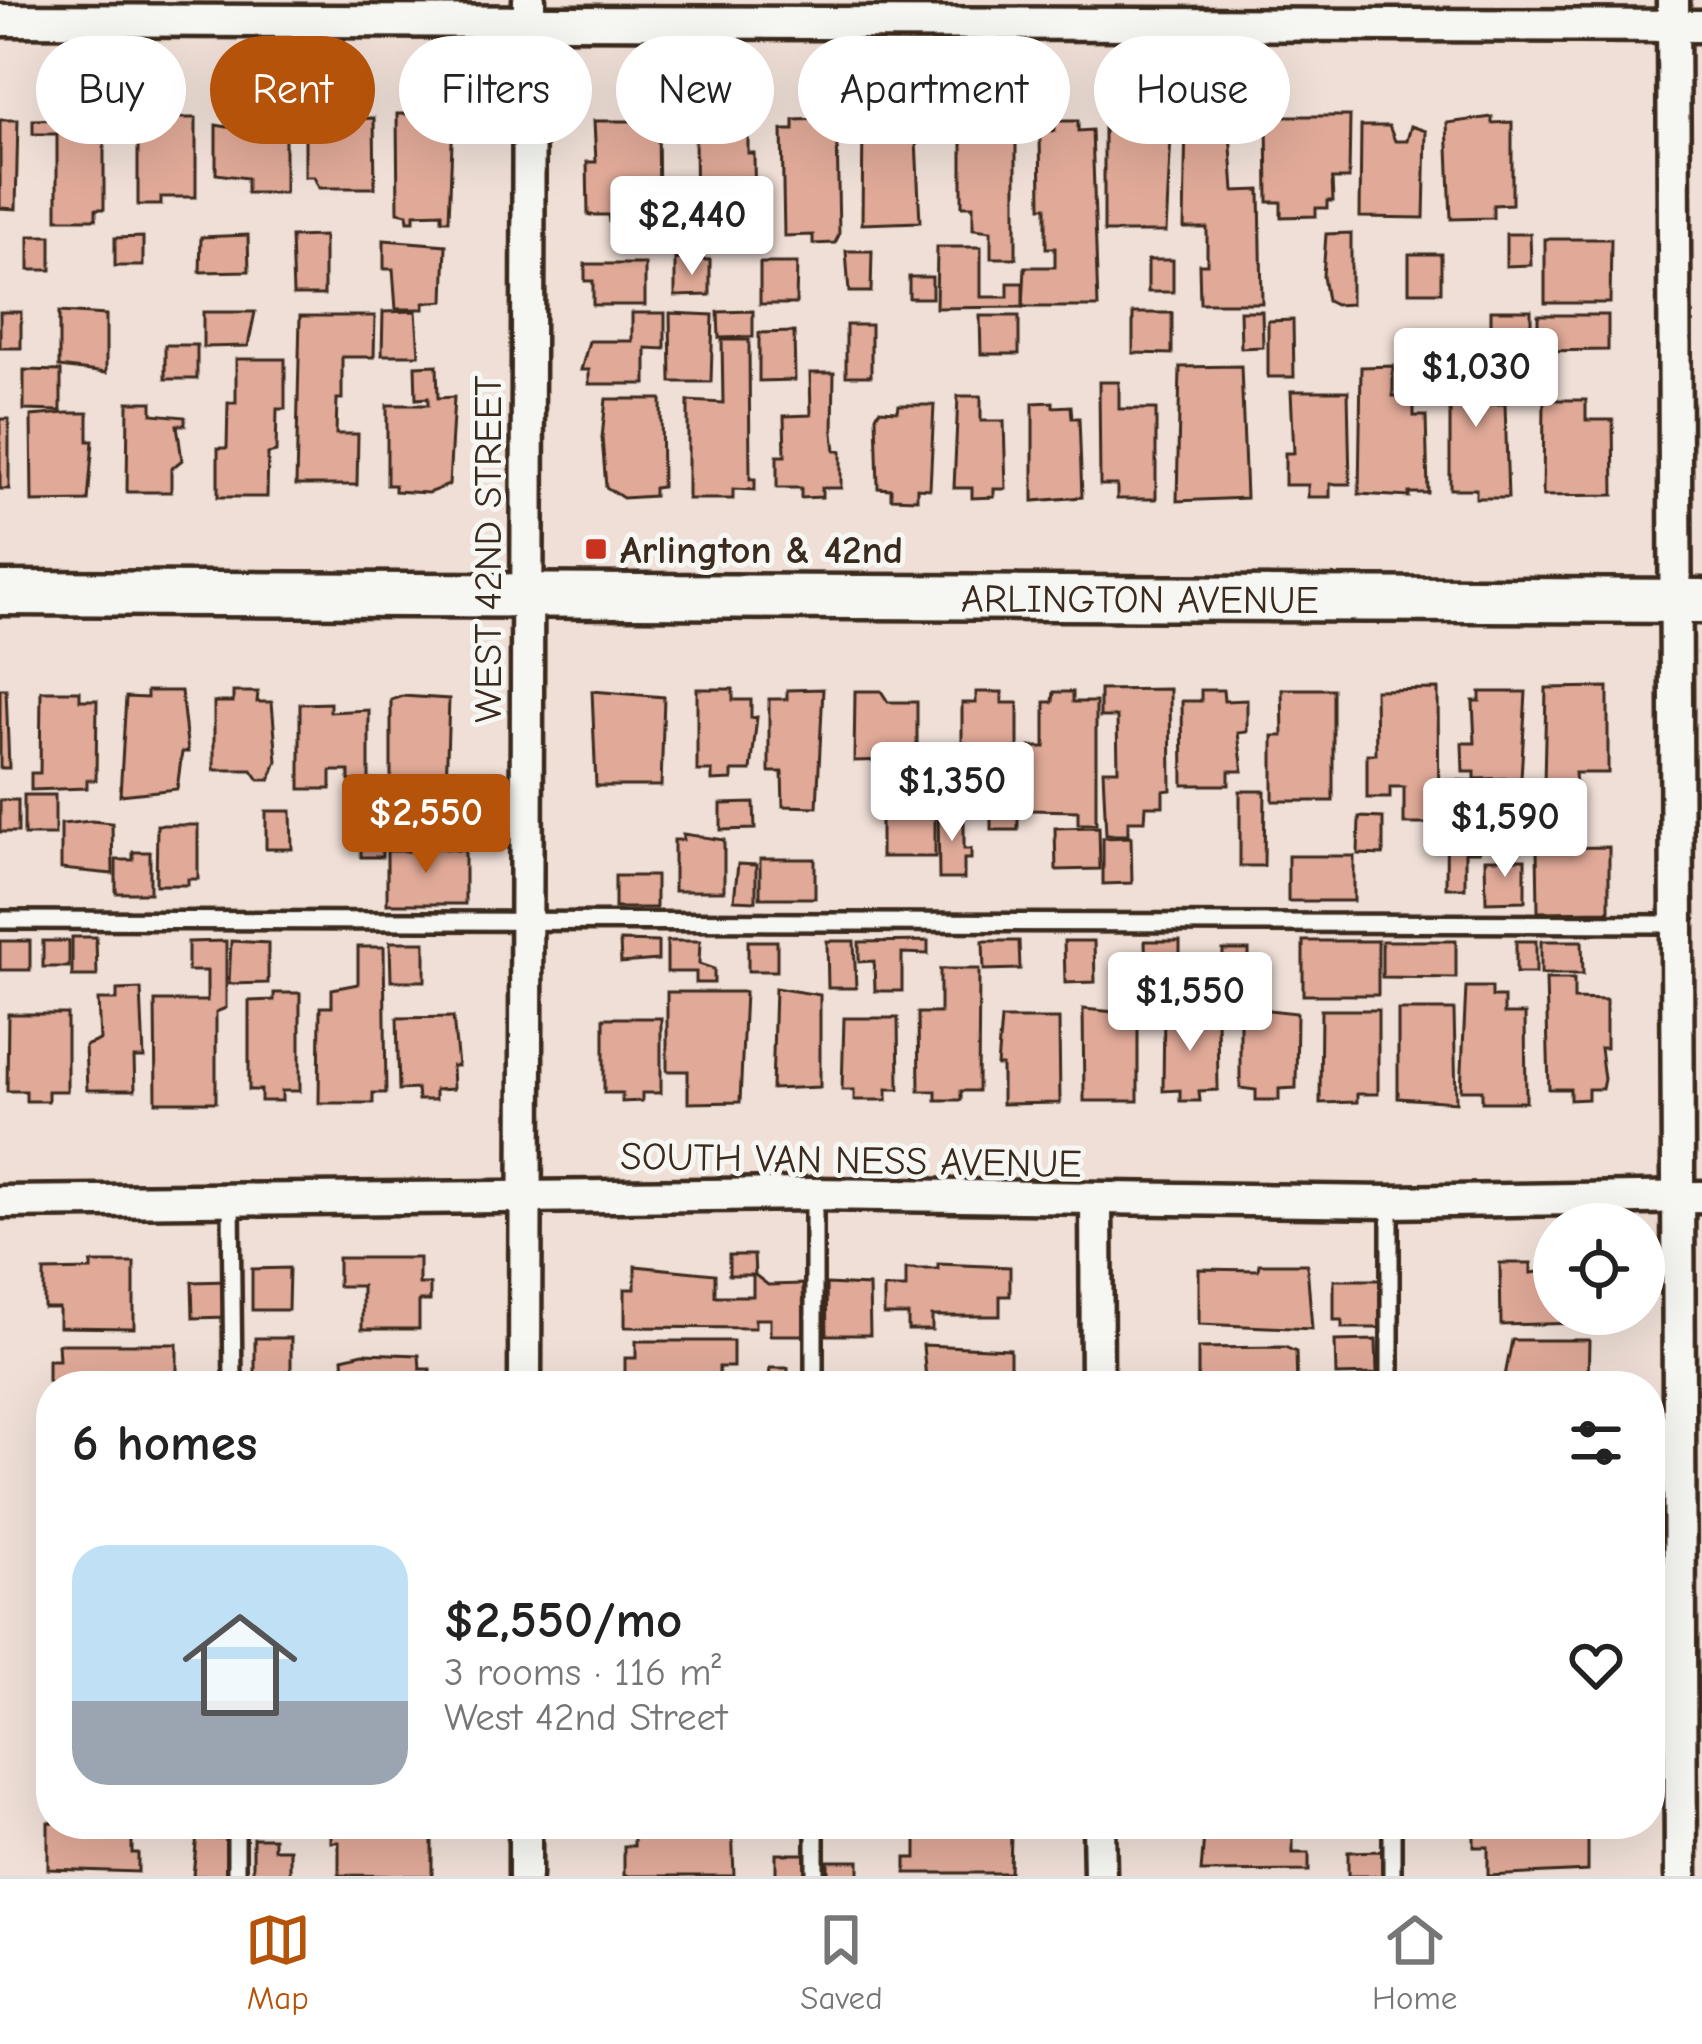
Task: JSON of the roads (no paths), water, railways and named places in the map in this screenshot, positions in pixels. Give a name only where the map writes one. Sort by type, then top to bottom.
[{"type":"main road","name":"ARLINGTON AVENUE","points":[[0,593],[1687,601]]},
{"type":"street","points":[[0,20],[529,11],[1683,17],[1687,601],[1676,924],[1690,1197],[1681,1876]]},
{"type":"street","name":"WEST 42ND STREET","points":[[525,1371],[529,11]]},
{"type":"street","name":"SOUTH VAN NESS AVENUE","points":[[0,1202],[814,1194],[1390,1202],[1690,1197]]},
{"type":"street","points":[[1096,1200],[1096,1371]]},
{"type":"street","points":[[525,1839],[526,1876]]},
{"type":"street","points":[[1100,1839],[1100,1876]]},
{"type":"lane","points":[[0,920],[1676,924]]},
{"type":"lane","points":[[814,1194],[814,1371]]},
{"type":"lane","points":[[1390,1202],[1390,1371]]},
{"type":"lane","points":[[231,1203],[232,1371]]},
{"type":"lane","points":[[236,1839],[236,1876]]},
{"type":"lane","points":[[815,1839],[815,1876]]},
{"type":"lane","points":[[1392,1839],[1392,1876]]},
{"type":"place","name":"Arlington & 42nd","points":[[596,549]]}]
